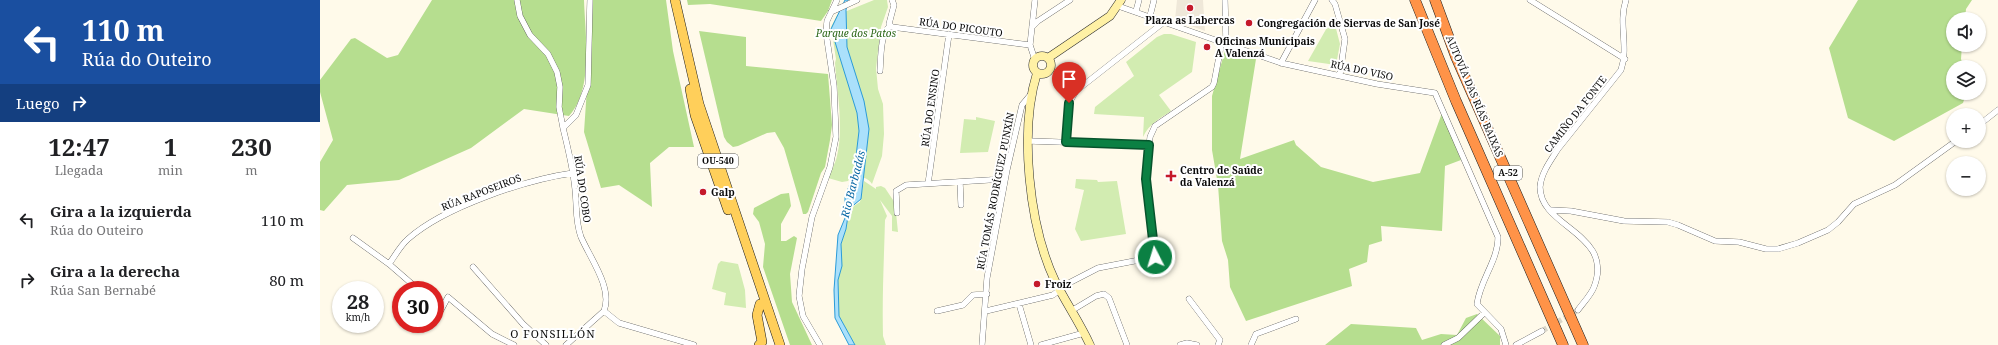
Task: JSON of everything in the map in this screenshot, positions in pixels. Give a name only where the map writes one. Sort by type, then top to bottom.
[{"type":"highway","name":"AUTOVÍA DAS RÍAS BAIXAS","points":[[1415,0],[1456,102],[1563,345]]},
{"type":"highway","name":"AUTOVÍA DAS RÍAS BAIXAS","points":[[1436,0],[1456,57],[1584,345]]},
{"type":"main road","name":"OU-540","points":[[677,3],[690,67],[700,104],[780,345]]},
{"type":"main road","points":[[759,345],[762,342],[757,315],[760,304],[761,288]]},
{"type":"main road","points":[[760,304],[774,345]]},
{"type":"street","name":"RÚA DO COBO","points":[[517,0],[520,16],[530,35],[548,54],[557,72],[560,87],[560,106],[563,128],[573,173],[576,217],[581,236],[604,288],[607,305],[604,312]]},
{"type":"street","points":[[563,128],[576,115],[588,85],[590,0]]},
{"type":"street","points":[[820,345],[803,316],[799,296],[802,269],[812,217],[830,167],[836,137],[834,86],[826,33],[827,21],[837,0]]},
{"type":"street","points":[[831,12],[857,0]]},
{"type":"street","points":[[1035,0],[1030,45],[1035,60],[1033,66],[1038,73],[1043,74],[1050,69],[1051,63],[1048,58],[1043,56],[1035,60]]},
{"type":"street","points":[[1032,27],[1038,21],[1070,0]]},
{"type":"street","points":[[1136,11],[1139,0]]},
{"type":"street","points":[[1150,16],[1154,0]]},
{"type":"street","points":[[986,311],[1053,295],[1067,284],[1098,268],[1155,257],[1146,179],[1150,137],[1155,126],[1212,87],[1224,42],[1225,0]]},
{"type":"street","points":[[1281,63],[1315,0]]},
{"type":"street","points":[[1332,0],[1335,4],[1345,39],[1340,74]]},
{"type":"street","points":[[1530,0],[1625,59]]},
{"type":"street","points":[[1625,59],[1622,17],[1626,0]]},
{"type":"street","points":[[880,71],[883,40],[886,29],[890,26],[893,2]]},
{"type":"street","points":[[1048,58],[1110,16],[1120,3]]},
{"type":"street","name":"RÚA DO VISO","points":[[1120,3],[1164,22],[1281,63],[1340,74],[1377,84],[1435,93],[1498,237],[1496,253],[1478,291],[1477,304],[1484,313]]},
{"type":"street","points":[[1066,142],[1069,103],[1076,92],[1164,22]]},
{"type":"street","name":"RÚA DO PICOUTO","points":[[890,26],[1030,45]]},
{"type":"street","name":"RÚA DO ENSINO","points":[[928,184],[949,34]]},
{"type":"street","name":"CAMIÑO DA FONTE","points":[[1578,310],[1593,289],[1598,275],[1594,254],[1584,239],[1557,218],[1544,202],[1540,189],[1541,183],[1547,167],[1558,149],[1621,70],[1625,59]]},
{"type":"street","points":[[1038,73],[1029,109],[1029,141],[1035,219],[1044,253],[1060,290],[1090,345]]},
{"type":"street","name":"RÚA TOMÁS RODRÍGUEZ PUNXÍN","points":[[982,345],[986,311],[987,278],[1005,179],[1022,105],[1032,93]]},
{"type":"street","points":[[1986,119],[1998,110]]},
{"type":"street","points":[[1029,141],[1149,145]]},
{"type":"street","points":[[1551,210],[1571,211],[1624,221],[1668,222],[1715,241],[1739,242],[1766,249],[1778,249],[1798,243],[1828,230],[1838,222],[1854,204],[1895,185],[1946,148]]},
{"type":"street","name":"RÚA RAPOSEIROS","points":[[389,264],[406,240],[425,226],[450,212],[546,177],[573,173]]},
{"type":"street","points":[[897,213],[896,191],[906,185],[1005,179]]},
{"type":"street","points":[[960,182],[961,205]]},
{"type":"street","points":[[353,238],[389,264],[409,281]]},
{"type":"street","points":[[473,267],[523,324],[546,345]]},
{"type":"street","points":[[937,311],[963,305],[973,295],[986,294]]},
{"type":"street","points":[[1071,311],[1096,296],[1104,294],[1107,296],[1127,345]]},
{"type":"street","points":[[444,304],[448,297],[492,334],[514,345]]},
{"type":"street","points":[[1189,299],[1220,340],[1218,345]]},
{"type":"street","points":[[1020,304],[1030,345]]},
{"type":"street","points":[[566,345],[604,312],[619,323],[694,345]]},
{"type":"street","points":[[1444,345],[1458,338],[1484,313],[1500,328],[1506,345]]},
{"type":"street","points":[[1250,345],[1256,334],[1296,319]]},
{"type":"street","points":[[1516,345],[1542,331]]},
{"type":"street","points":[[1041,345],[1084,333]]},
{"type":"street","points":[[1180,345],[1187,343],[1197,345]]},
{"type":"green space","points":[[432,0],[584,0],[586,45],[585,76],[577,105],[569,116],[524,109],[471,148],[399,180],[347,185],[324,211],[320,210],[320,162],[333,140],[320,92],[320,80],[351,39],[355,38],[387,58],[398,55]]},
{"type":"green space","points":[[593,0],[666,0],[673,51],[694,147],[669,147],[650,163],[652,207],[619,185],[601,188],[584,132]]},
{"type":"green space","points":[[687,0],[832,0],[828,11],[821,21],[710,4],[688,5]]},
{"type":"green space","name":"Parque dos Patos","points":[[874,0],[887,0],[888,7],[881,27],[876,68],[878,89],[883,104],[884,134],[882,156],[872,184],[866,179],[852,175],[848,181],[842,182],[828,178],[836,159],[840,133],[835,63],[836,59],[831,27],[837,15]]},
{"type":"green space","points":[[1858,0],[1972,0],[1966,12],[1946,12],[1946,52],[1962,52],[1961,60],[1946,60],[1946,100],[1964,100],[1963,103],[1954,108],[1946,108],[1946,112],[1894,141],[1848,118],[1829,48]]},
{"type":"green space","points":[[1333,17],[1340,44],[1336,65],[1308,61]]},
{"type":"green space","points":[[699,31],[746,37],[746,66],[828,74],[832,125],[830,140],[825,167],[821,173],[806,214],[803,214],[784,148],[775,132],[767,133],[733,147],[724,137]]},
{"type":"green space","points":[[1164,34],[1171,34],[1196,42],[1192,72],[1159,95],[1171,111],[1151,125],[1143,137],[1144,117],[1094,114],[1095,107],[1134,76],[1126,62],[1157,37]]},
{"type":"green space","points":[[1226,47],[1256,59],[1240,159],[1294,140],[1296,145],[1321,167],[1373,182],[1420,173],[1442,113],[1461,160],[1445,166],[1442,231],[1381,226],[1382,241],[1369,245],[1367,262],[1349,269],[1352,286],[1246,321],[1230,287],[1228,260],[1222,241],[1218,185],[1212,150],[1212,96]]},
{"type":"green space","points":[[976,117],[995,121],[988,152],[960,153],[964,119],[976,120]]},
{"type":"green space","points":[[1076,179],[1097,180],[1098,182],[1117,181],[1126,234],[1081,241],[1075,229],[1084,190],[1075,188]]},
{"type":"green space","points":[[864,181],[876,189],[876,187],[881,186],[885,188],[895,203],[898,232],[892,231],[892,216],[880,200],[887,216],[885,220],[883,307],[883,336],[886,345],[855,345],[839,316],[838,280],[841,244],[846,229],[849,209],[860,202]]},
{"type":"green space","points":[[789,193],[791,206],[781,224],[781,241],[786,241],[794,236],[797,238],[790,274],[792,302],[812,345],[790,345],[763,267],[765,244],[759,222],[753,214],[754,208],[781,194]]},
{"type":"green space","points":[[721,261],[738,264],[745,290],[746,308],[724,305],[726,293],[712,289],[718,264]]},
{"type":"green space","points":[[1477,314],[1500,336],[1500,345],[1325,345],[1351,324],[1416,328],[1422,340],[1441,334],[1457,335],[1466,318]]},
{"type":"shaded area","name":"Plaza as Labercas","points":[[1177,0],[1203,0],[1205,31],[1175,20]]},
{"type":"water","name":"Rio Barbadás","points":[[845,0],[848,0],[846,10],[847,47],[864,101],[869,129],[861,199],[849,209],[846,229],[841,244],[842,266],[838,280],[839,316],[855,345],[849,345],[835,318],[834,290],[838,235],[845,218],[845,197],[854,173],[859,131],[857,113],[831,29]]},
{"type":"tunnel","points":[[1542,331],[1578,310]]},
{"type":"place","name":"Plaza as Labercas","points":[[1190,8]]},
{"type":"place","name":"Congregación de Siervas de San José","points":[[1249,23]]},
{"type":"place","name":"Oficinas Municipais A Valenzá","points":[[1207,47]]},
{"type":"place","name":"Centro de Saúde da Valenzá","points":[[1171,176]]},
{"type":"place","name":"Galp","points":[[703,192]]},
{"type":"place","name":"Froiz","points":[[1037,284]]},
{"type":"district","name":"O FONSILLÓN","points":[[553,334]]},
{"type":"route","points":[[1069,103],[1066,142],[1149,145],[1146,179],[1156,253],[1155,257]]}]
